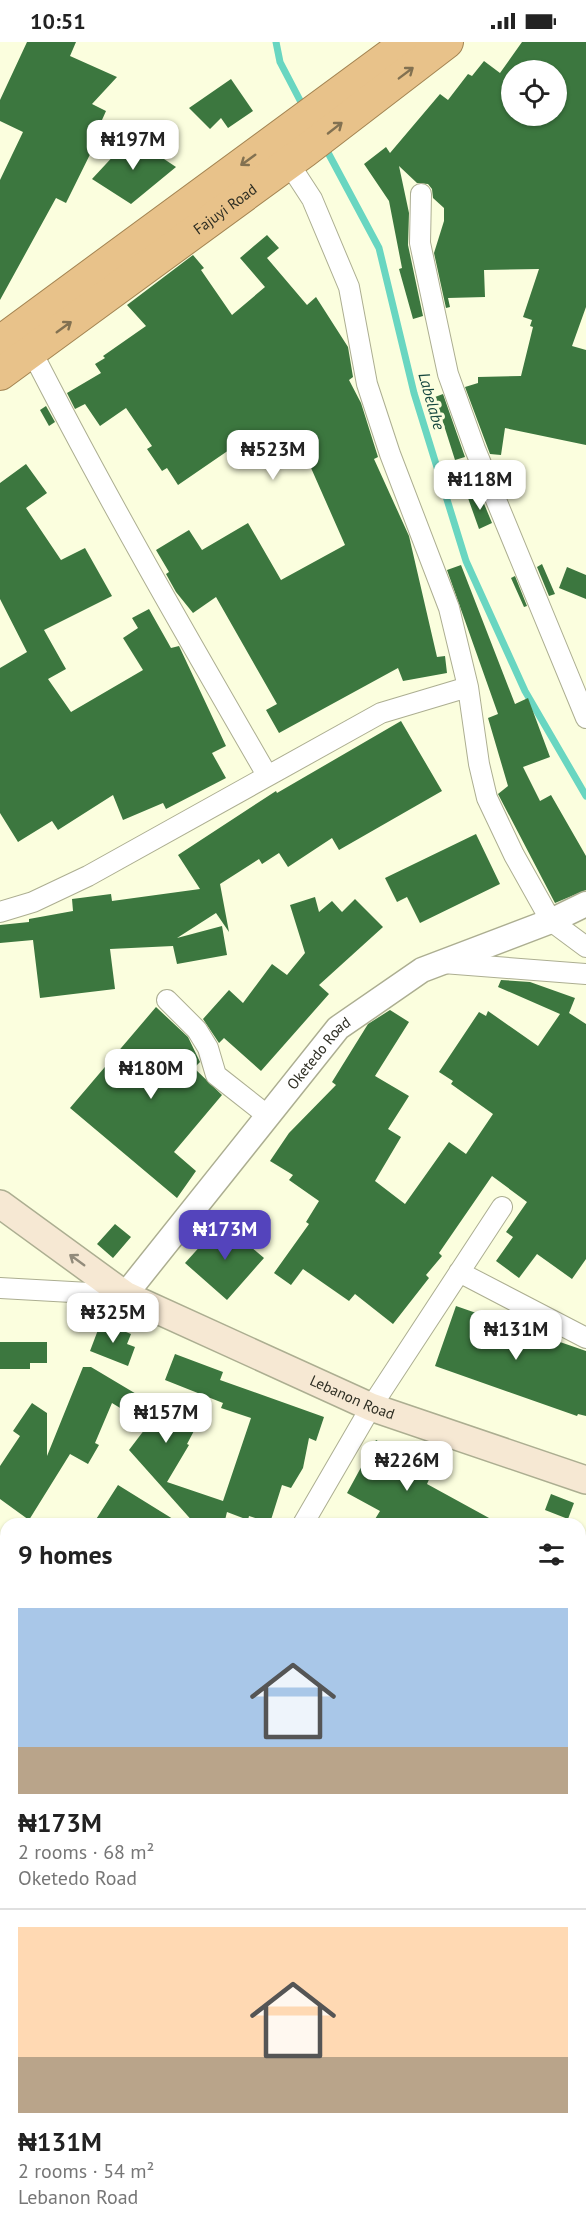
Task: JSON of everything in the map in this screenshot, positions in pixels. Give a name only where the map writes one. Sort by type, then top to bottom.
[{"type":"highway","name":"Fajuyi Road","points":[[359,94],[408,42]]},
{"type":"highway","name":"Fajuyi Road","points":[[0,374],[290,145],[359,94],[447,42]]},
{"type":"highway","name":"Fajuyi Road","points":[[0,342],[290,145]]},
{"type":"main road","name":"Lebanon Road","points":[[0,1204],[125,1295],[371,1407],[586,1480]]},
{"type":"street","points":[[290,145],[350,287],[367,384],[390,454],[449,608],[468,687],[479,764],[487,798],[514,855],[551,921],[586,948]]},
{"type":"street","points":[[421,194],[420,243],[448,374],[475,449],[586,718]]},
{"type":"street","points":[[32,350],[160,589],[267,775]]},
{"type":"street","points":[[0,912],[33,902],[88,876],[381,713],[468,687]]},
{"type":"street","name":"Oketedo Road","points":[[125,1295],[338,1028],[405,981],[441,963],[551,921],[586,904]]},
{"type":"street","points":[[441,963],[586,974]]},
{"type":"street","points":[[167,1000],[197,1030],[208,1048],[216,1075],[268,1116]]},
{"type":"street","points":[[306,1518],[371,1407],[502,1207]]},
{"type":"street","points":[[459,1272],[586,1338]]},
{"type":"street","points":[[0,1288],[125,1295]]},
{"type":"building","points":[[27,42],[76,42],[70,56],[117,77],[92,104],[106,111],[102,120],[106,122],[66,203],[56,198],[0,300],[0,180],[23,132],[0,121],[0,100]]},
{"type":"building","points":[[522,42],[586,42],[586,307],[572,346],[586,350],[586,445],[505,428],[501,455],[490,454],[465,387],[478,383],[478,377],[521,376],[533,327],[530,326],[532,320],[523,317],[539,269],[484,270],[485,297],[448,298],[450,307],[446,308],[434,253],[444,221],[444,208],[433,198],[432,189],[428,184],[417,183],[399,166],[409,213],[408,245],[423,316],[413,319],[399,269],[402,268],[389,201],[364,164],[386,147],[390,153],[440,94],[448,100],[468,74],[472,76],[484,61],[501,72],[501,126],[567,126],[567,60],[509,60]]},
{"type":"building","points":[[231,79],[253,111],[228,128],[221,118],[210,129],[189,108]]},
{"type":"building","points":[[131,137],[176,167],[131,204],[92,179]]},
{"type":"building","points":[[267,235],[279,248],[267,258],[307,305],[316,297],[348,347],[353,377],[349,380],[361,403],[378,457],[374,459],[409,536],[437,657],[445,656],[447,673],[403,681],[398,668],[279,733],[266,710],[277,704],[216,597],[193,613],[176,592],[166,574],[169,572],[156,550],[189,530],[202,550],[248,523],[281,580],[345,545],[304,452],[283,464],[268,438],[238,461],[229,450],[178,485],[167,468],[162,471],[147,449],[152,446],[126,408],[100,426],[85,404],[75,409],[67,393],[101,373],[95,364],[146,326],[127,305],[193,255],[204,268],[201,270],[232,315],[265,287],[240,258]]},
{"type":"building","points":[[443,394],[465,457],[455,460],[435,397]]},
{"type":"building","points":[[46,406],[55,422],[49,426],[40,410]]},
{"type":"building","points":[[26,464],[47,493],[26,508],[61,560],[85,548],[112,596],[44,630],[66,669],[48,679],[71,712],[143,670],[123,638],[138,628],[132,618],[149,609],[171,648],[179,646],[226,746],[212,753],[226,778],[166,809],[163,803],[123,820],[113,795],[58,830],[52,821],[18,842],[0,813],[0,668],[27,652],[0,599],[0,483]]},
{"type":"building","points":[[480,494],[492,523],[479,529],[468,498]]},
{"type":"building","points":[[542,564],[555,594],[549,596],[537,567]]},
{"type":"building","points":[[461,565],[515,704],[528,698],[550,757],[523,767],[540,801],[551,795],[586,856],[586,890],[555,903],[498,794],[508,786],[488,718],[498,714],[447,570]]},
{"type":"building","points":[[567,567],[586,575],[586,599],[559,588]]},
{"type":"building","points":[[515,576],[527,606],[524,607],[511,578]]},
{"type":"building","points":[[401,721],[442,791],[339,850],[332,838],[288,867],[279,853],[262,864],[259,859],[220,884],[229,932],[216,913],[177,938],[222,926],[227,955],[177,964],[173,946],[110,949],[115,989],[40,998],[33,940],[0,943],[0,925],[29,922],[29,919],[73,911],[72,899],[111,894],[112,901],[200,889],[178,855],[276,791],[277,793]]},
{"type":"building","points":[[476,834],[500,884],[420,923],[407,897],[397,902],[385,878]]},
{"type":"building","points":[[315,897],[319,912],[332,901],[342,912],[355,899],[383,927],[319,985],[329,994],[261,1071],[224,1038],[219,1043],[203,1019],[229,990],[243,1003],[272,964],[287,975],[305,953],[290,905]]},
{"type":"building","points":[[501,980],[530,982],[575,998],[569,1013],[586,1024],[586,1259],[572,1279],[537,1254],[519,1278],[496,1261],[513,1237],[506,1232],[527,1202],[492,1176],[439,1253],[442,1256],[426,1275],[429,1278],[393,1324],[355,1294],[349,1301],[303,1269],[291,1285],[274,1273],[309,1224],[306,1222],[319,1201],[289,1180],[293,1175],[270,1161],[289,1133],[336,1085],[332,1082],[368,1024],[390,1010],[409,1022],[375,1076],[409,1096],[388,1129],[401,1137],[375,1181],[405,1204],[449,1142],[466,1154],[493,1114],[451,1084],[453,1081],[439,1072],[479,1012],[486,1016],[488,1011],[538,1046],[560,1014],[498,987]]},
{"type":"building","points":[[156,1007],[188,1037],[200,1062],[194,1068],[222,1095],[174,1152],[196,1171],[177,1198],[70,1108]]},
{"type":"building","points":[[222,1222],[264,1258],[227,1300],[185,1263]]},
{"type":"building","points":[[115,1224],[131,1237],[113,1258],[97,1244]]},
{"type":"building","points":[[456,1306],[586,1351],[586,1416],[578,1414],[577,1416],[435,1366]]},
{"type":"building","points":[[101,1322],[131,1334],[127,1344],[135,1347],[128,1366],[90,1351]]},
{"type":"building","points":[[0,1342],[47,1342],[47,1363],[30,1363],[30,1369],[0,1369]]},
{"type":"building","points":[[175,1354],[223,1372],[220,1380],[324,1417],[316,1441],[309,1438],[303,1468],[291,1488],[282,1485],[272,1518],[249,1516],[243,1518],[227,1512],[226,1518],[190,1518],[129,1450],[148,1425],[112,1403],[95,1443],[99,1445],[88,1464],[70,1454],[30,1518],[26,1518],[0,1499],[0,1466],[20,1436],[13,1431],[32,1403],[47,1413],[47,1456],[83,1367],[91,1367],[195,1429],[187,1444],[189,1445],[167,1482],[223,1501],[251,1418],[221,1408],[223,1403],[165,1380]]},
{"type":"building","points":[[376,1440],[417,1463],[420,1457],[435,1466],[427,1484],[489,1518],[376,1518],[380,1511],[347,1493]]},
{"type":"building","points":[[118,1485],[171,1518],[97,1518]]},
{"type":"building","points":[[551,1494],[574,1503],[568,1518],[545,1510]]},
{"type":"waterway","name":"Labelabe","points":[[276,42],[280,62],[304,108]]},
{"type":"waterway","name":"Labelabe","points":[[325,147],[379,248],[414,393],[466,561],[525,691],[586,796]]}]
